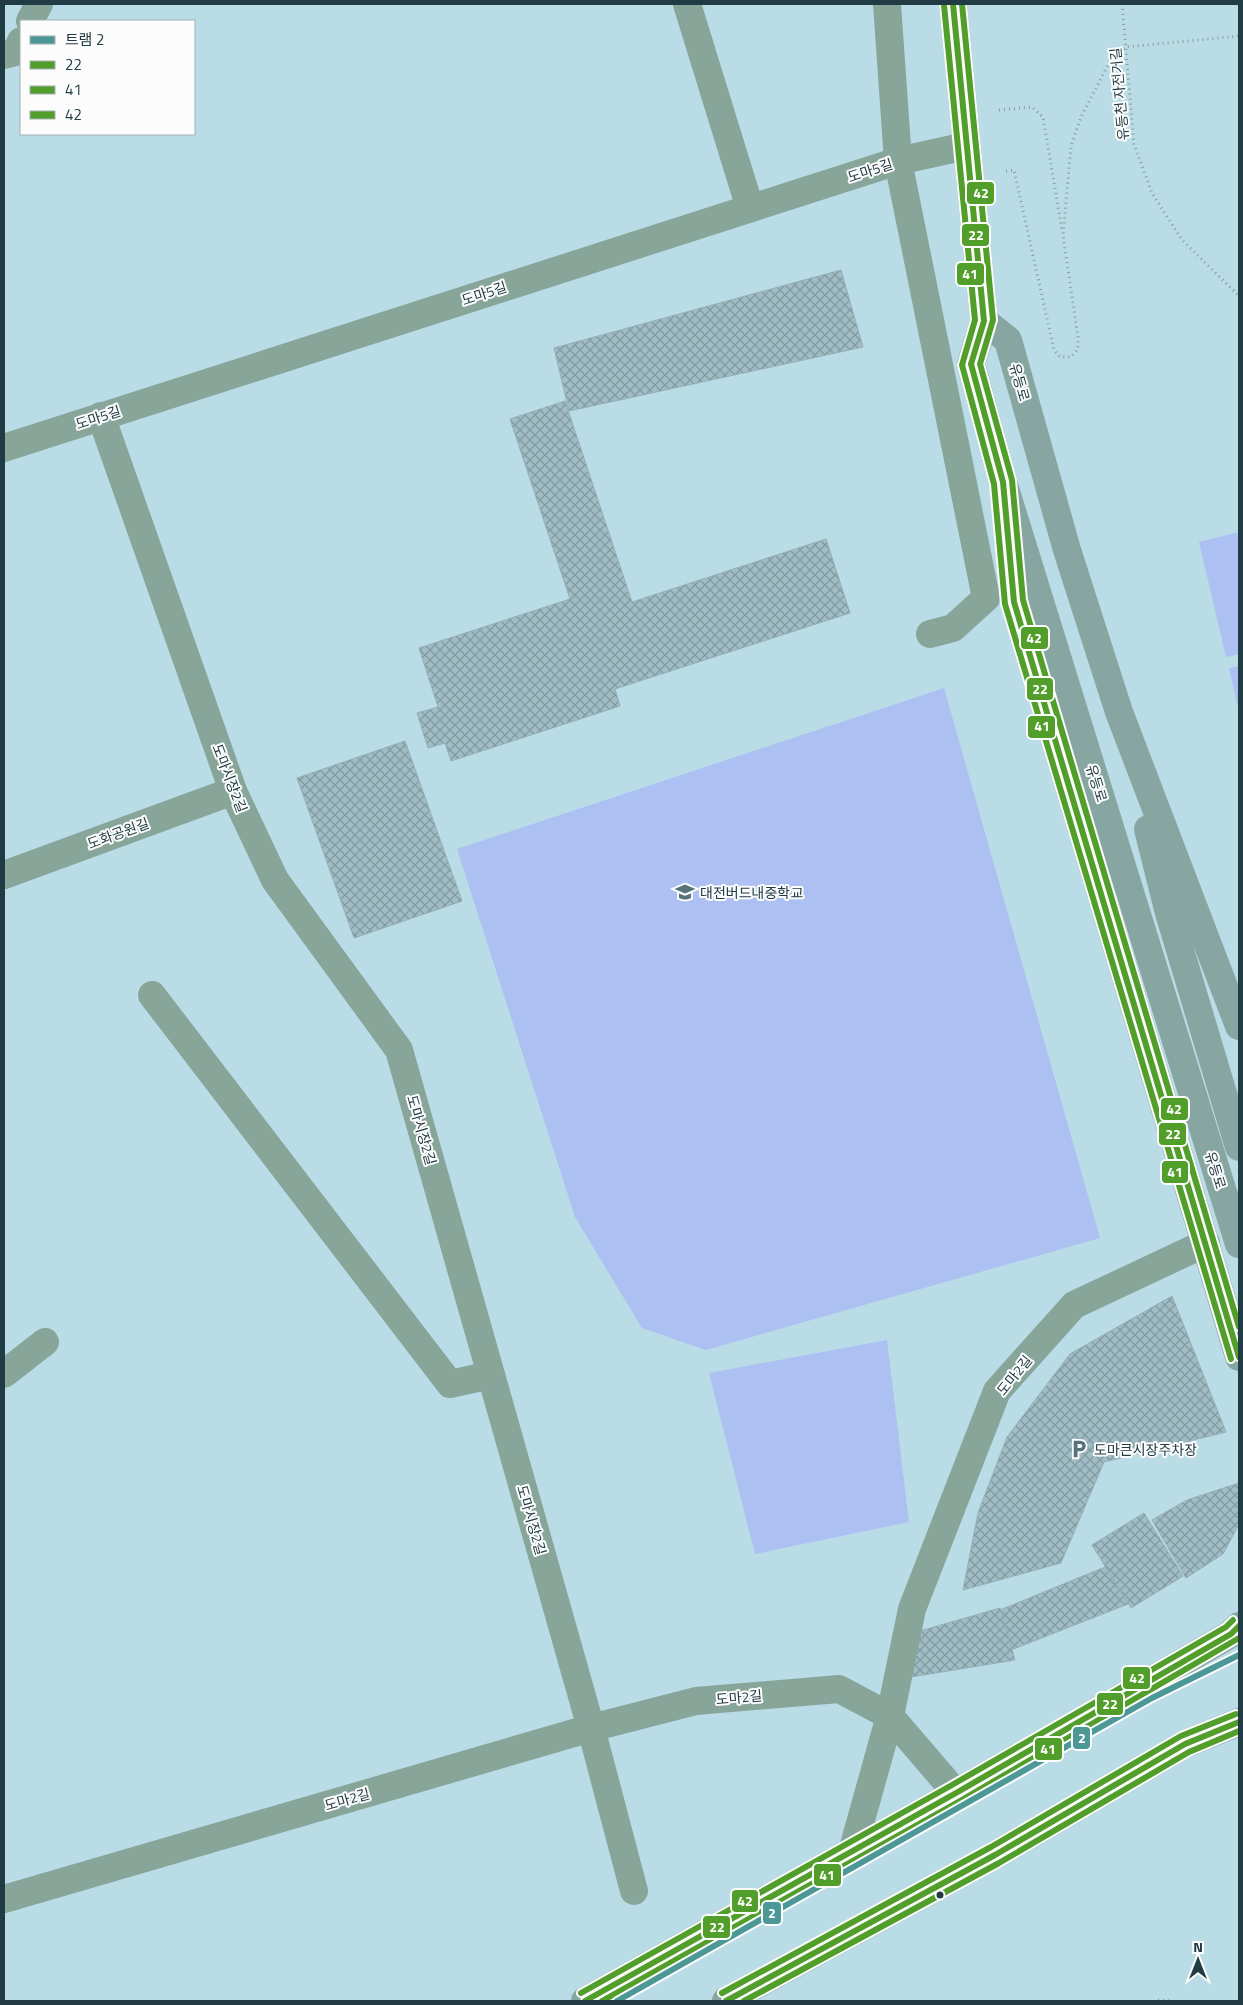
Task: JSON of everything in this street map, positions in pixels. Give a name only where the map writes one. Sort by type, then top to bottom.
[{"type":"main road","name":"유등로","points":[[953,4],[984,321],[971,364],[1003,482],[1239,1244]]},
{"type":"main road","name":"유등로","points":[[984,321],[1008,340],[1067,550],[1119,712]]},
{"type":"main road","points":[[1003,482],[1014,602],[1239,1357]]},
{"type":"main road","points":[[1119,712],[1239,1026]]},
{"type":"main road","points":[[1119,712],[1169,913],[1239,1147]]},
{"type":"main road","points":[[585,2001],[956,1794],[1231,1634],[1239,1626]]},
{"type":"main road","points":[[726,2001],[995,1855],[1185,1744],[1238,1723]]},
{"type":"street","points":[[31,20],[39,4]]},
{"type":"street","points":[[687,4],[750,208]]},
{"type":"street","points":[[887,4],[898,161],[986,598],[952,628],[930,634]]},
{"type":"street","points":[[4,54],[16,52],[20,43]]},
{"type":"street","name":"도마5길","points":[[4,448],[898,161],[966,146]]},
{"type":"street","name":"도마시장2길","points":[[101,416],[233,790],[274,880],[399,1050],[591,1728],[634,1891]]},
{"type":"street","name":"도화공원길","points":[[4,875],[233,790]]},
{"type":"street","points":[[152,996],[450,1384],[491,1374]]},
{"type":"street","name":"도마2길","points":[[4,1899],[591,1728],[696,1701],[839,1689],[890,1716],[912,1609],[997,1391],[1074,1305],[1206,1243]]},
{"type":"street","points":[[4,1374],[45,1342]]},
{"type":"street","points":[[890,1716],[956,1794]]},
{"type":"street","points":[[852,1852],[890,1716]]},
{"type":"path","name":"유등천 자전거길","points":[[1122,4],[1134,144],[1152,193],[1182,240],[1239,296]]},
{"type":"path","points":[[1063,236],[1070,146],[1081,117],[1112,57],[1126,47],[1239,36]]},
{"type":"path","points":[[999,110],[1032,107],[1043,117],[1078,337],[1078,349],[1070,357],[1060,357],[1054,350],[1014,170],[1006,171]]},
{"type":"path","points":[[1158,2000],[1173,2001]]},
{"type":"shaded area","points":[[1239,532],[1239,654],[1226,657],[1199,542]]},
{"type":"shaded area","points":[[1239,666],[1239,712],[1229,668]]},
{"type":"shaded area","points":[[944,688],[1100,1238],[706,1350],[642,1328],[575,1217],[457,849]]},
{"type":"shaded area","points":[[887,1340],[909,1522],[755,1554],[709,1373]]},
{"type":"building","points":[[841,270],[863,347],[569,411],[554,348]]},
{"type":"building","points":[[565,401],[632,602],[826,539],[850,613],[615,689],[620,706],[451,761],[445,743],[428,748],[417,713],[438,707],[419,648],[570,599],[510,419]]},
{"type":"building","points":[[405,741],[462,901],[354,938],[297,778]]},
{"type":"building","name":"도마큰시장주차장","points":[[1172,1296],[1226,1432],[1104,1462],[1061,1563],[963,1590],[978,1513],[1007,1437],[1070,1354]]},
{"type":"building","points":[[1239,1483],[1239,1524],[1223,1554],[1186,1578],[1152,1520],[1187,1500]]},
{"type":"building","points":[[1144,1513],[1183,1576],[1131,1608],[1092,1545]]},
{"type":"building","points":[[1105,1567],[1128,1604],[1011,1650],[1000,1610]]},
{"type":"building","points":[[1000,1608],[1015,1660],[905,1678],[913,1633]]},
{"type":"tram line","name":"2","points":[[617,2001],[1152,1698],[1239,1655]]},
{"type":"transit line","name":"22","points":[[953,4],[984,321],[971,364],[1003,482],[1014,602],[1239,1357]]},
{"type":"transit line","name":"42","points":[[962,4],[993,320],[980,364],[1012,480],[1023,600],[1239,1327]]},
{"type":"transit line","name":"41","points":[[944,5],[975,320],[962,365],[994,484],[1005,604],[1231,1359]]},
{"type":"transit line","name":"42","points":[[581,1993],[952,1785],[1226,1627],[1233,1620]]},
{"type":"transit line","name":"22","points":[[585,2001],[956,1793],[1231,1634],[1239,1626]]},
{"type":"transit line","name":"41","points":[[602,2001],[960,1801],[1239,1638]]},
{"type":"transit line","name":"42","points":[[722,1993],[991,1847],[1181,1736],[1236,1714]]},
{"type":"transit line","name":"22","points":[[726,2001],[995,1855],[1185,1744],[1239,1722]]},
{"type":"transit line","name":"41","points":[[744,2001],[999,1863],[1189,1752],[1239,1731]]},
{"type":"place","name":"대전버드내중학교","points":[[685,892]]},
{"type":"place","name":"도마큰시장주차장","points":[[1079,1449]]}]
